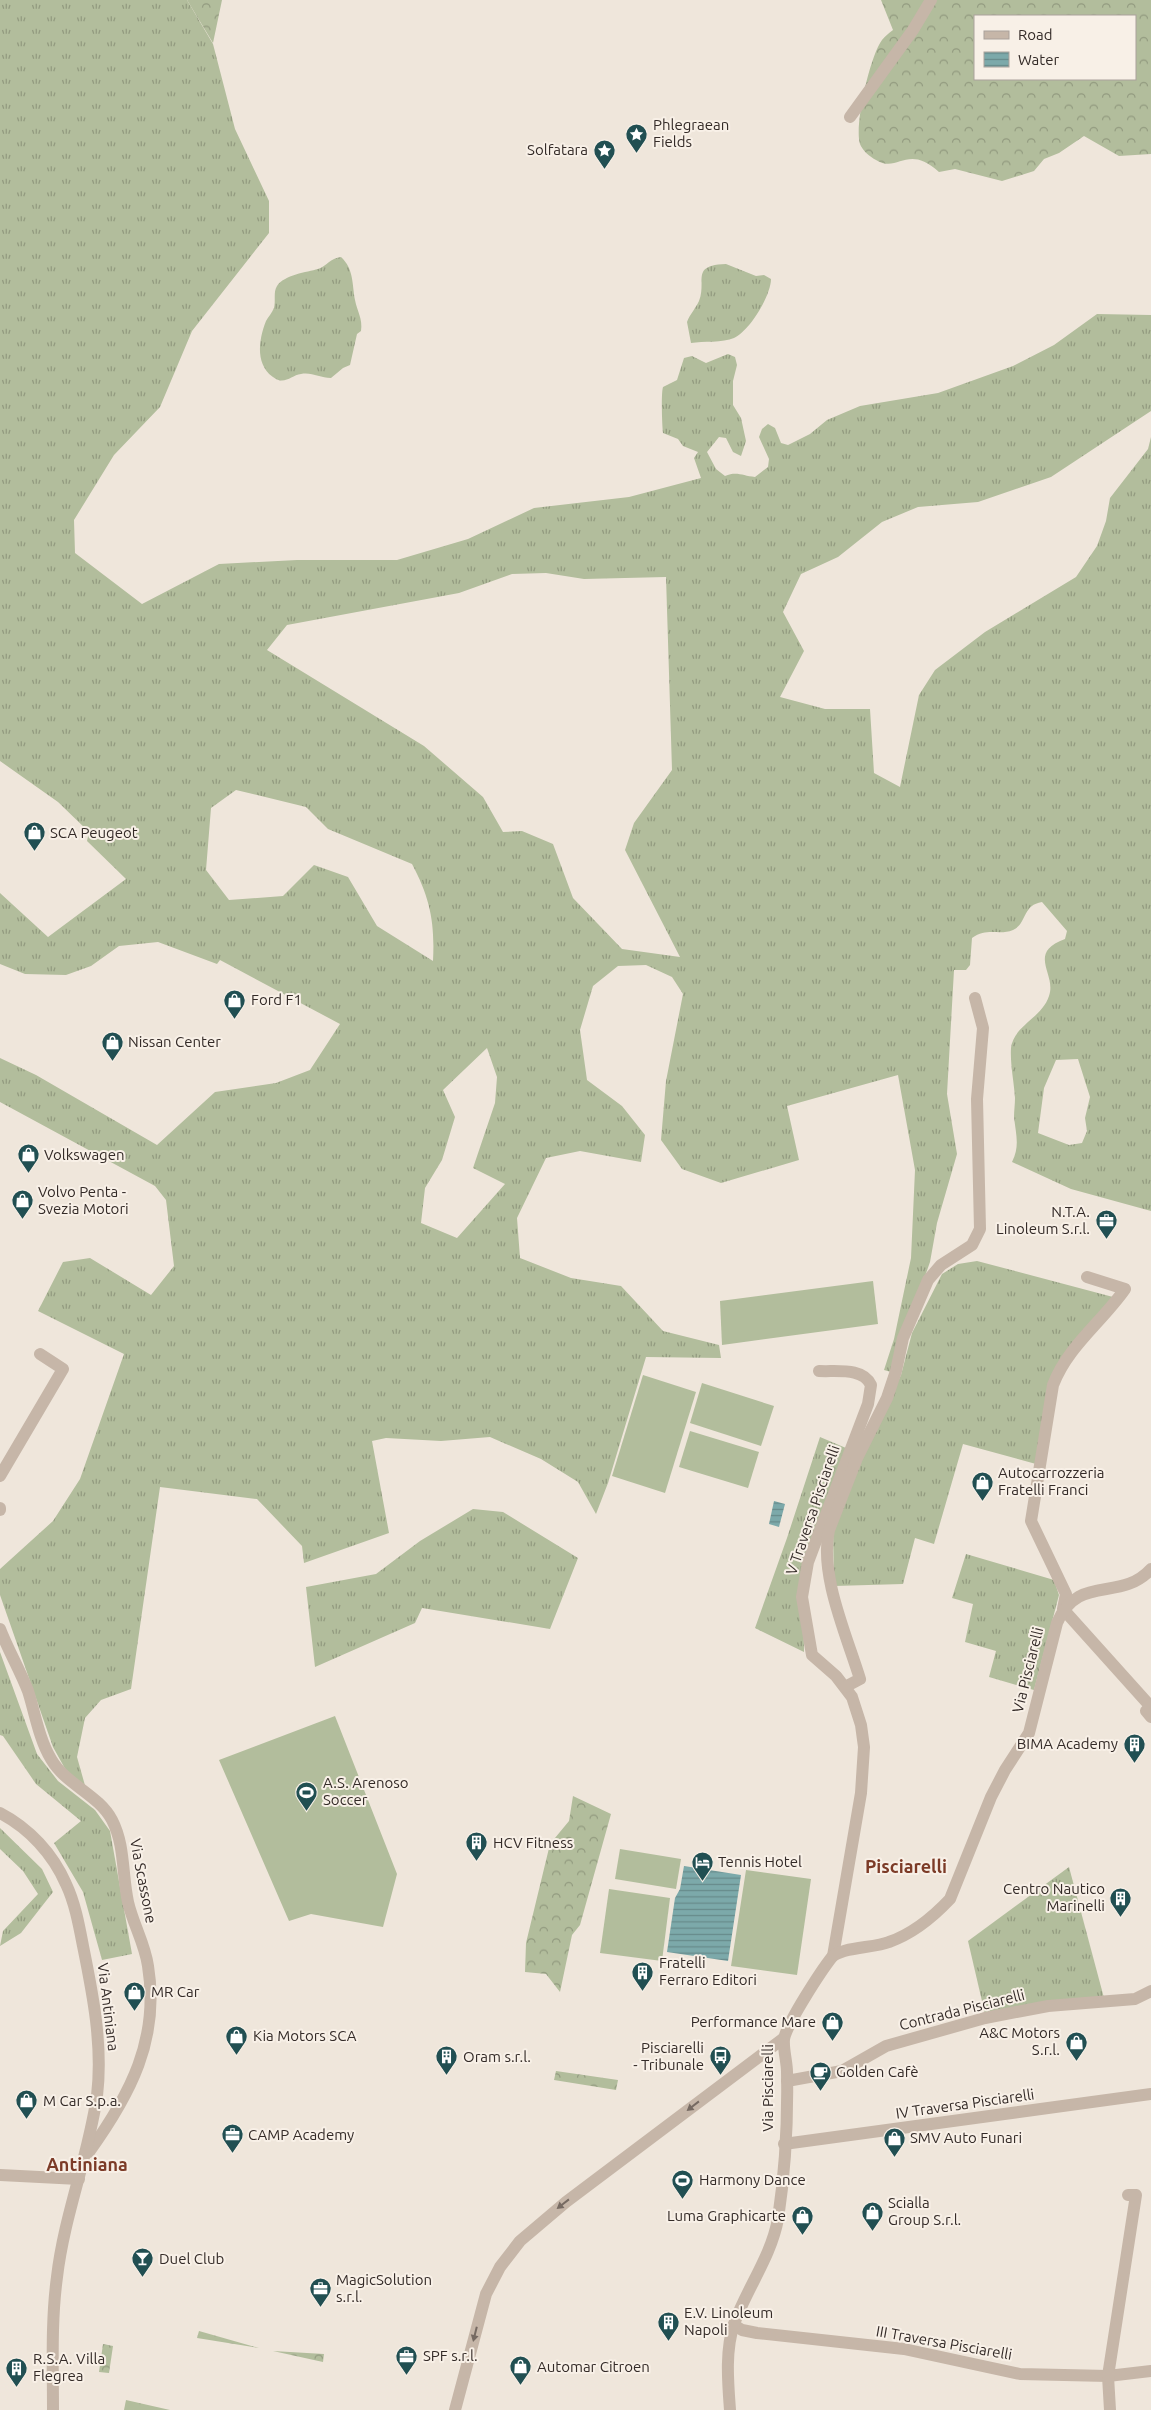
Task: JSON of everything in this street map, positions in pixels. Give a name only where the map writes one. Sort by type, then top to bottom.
[{"type":"street","points":[[850,117],[913,30],[931,0]]},
{"type":"street","points":[[845,1687],[860,1679],[830,1582],[826,1541],[829,1530],[857,1458],[888,1398],[903,1338],[928,1280],[941,1265],[972,1245],[980,1229],[977,1099],[983,1028],[975,998]]},
{"type":"street","points":[[1063,1609],[1066,1594],[1030,1521],[1054,1385],[1071,1352],[1114,1305],[1125,1289],[1087,1277]]},
{"type":"street","points":[[0,1476],[63,1369],[40,1354]]},
{"type":"street","name":"V Traversa Pisciarelli","points":[[819,1371],[856,1372],[864,1375],[871,1385],[868,1404],[808,1562],[803,1585],[804,1610],[812,1655],[845,1687],[852,1697],[861,1725],[864,1765],[852,1850],[833,1956]]},
{"type":"street","points":[[1063,1609],[1070,1601],[1080,1596],[1138,1580],[1151,1569]]},
{"type":"street","points":[[1063,1609],[1151,1707],[1146,1711],[1151,1717]]},
{"type":"street","name":"Via Pisciarelli","points":[[730,2410],[729,2358],[734,2325],[767,2254],[776,2229],[784,2144],[787,2081],[784,2038],[796,2013],[833,1956],[846,1950],[874,1947],[902,1937],[939,1910],[950,1899],[992,1797],[1005,1770],[1029,1734],[1057,1623],[1063,1609]]},
{"type":"street","name":"Via Scassone","points":[[0,1629],[27,1689],[51,1760],[73,1784],[103,1808],[117,1833],[131,1915],[148,1965],[152,2004],[148,2034],[139,2067],[108,2125],[85,2157]]},
{"type":"street","name":"Via Antiniana","points":[[0,1813],[10,1818],[39,1842],[67,1884],[74,1906],[90,1982],[98,2032],[97,2095],[85,2157],[57,2276],[53,2341],[53,2410]]},
{"type":"street","name":"Contrada Pisciarelli","points":[[787,2081],[842,2071],[886,2046],[985,2018],[1048,2006],[1135,1998],[1151,1991]]},
{"type":"street","points":[[455,2410],[486,2294],[500,2267],[520,2240],[566,2202],[784,2038]]},
{"type":"street","name":"IV Traversa Pisciarelli","points":[[784,2144],[1151,2094]]},
{"type":"street","points":[[0,2175],[79,2179]]},
{"type":"street","points":[[1110,2410],[1108,2376],[1136,2196],[1128,2195]]},
{"type":"street","name":"III Traversa Pisciarelli","points":[[734,2325],[742,2330],[757,2333],[904,2349],[1020,2374],[1108,2376],[1151,2371]]},
{"type":"green space","points":[[0,0],[187,0],[213,44],[235,129],[269,201],[269,233],[192,331],[160,407],[114,455],[74,520],[75,553],[142,604],[219,564],[297,560],[397,560],[468,539],[534,508],[629,497],[701,478],[694,458],[698,452],[683,446],[678,439],[663,433],[663,387],[677,380],[684,358],[692,356],[706,363],[728,354],[735,357],[737,365],[733,381],[733,405],[741,418],[746,441],[741,456],[733,452],[726,438],[719,437],[707,452],[716,469],[725,476],[737,474],[755,477],[768,467],[769,459],[759,437],[762,429],[768,424],[775,428],[781,443],[788,445],[810,434],[827,420],[860,406],[938,393],[1013,366],[1054,345],[1097,314],[1151,315],[1151,411],[1051,477],[978,502],[918,507],[882,522],[838,557],[801,574],[783,612],[804,651],[780,697],[825,709],[870,709],[874,773],[900,787],[919,695],[935,670],[985,632],[1076,577],[1097,546],[1106,521],[1110,498],[1148,449],[1151,437],[1151,1211],[1071,1189],[1012,1162],[1017,1140],[1011,1048],[1017,1033],[1041,1010],[1049,996],[1050,988],[1045,957],[1047,951],[1053,945],[1065,939],[1067,931],[1042,902],[1036,904],[1028,911],[1021,924],[1013,930],[1008,932],[988,932],[972,938],[970,965],[966,970],[954,970],[947,1094],[957,1154],[937,1223],[930,1262],[891,1372],[884,1370],[894,1339],[911,1258],[915,1170],[898,1075],[787,1106],[799,1160],[721,1183],[682,1169],[661,1140],[666,1081],[683,994],[672,977],[646,965],[618,966],[593,986],[580,1030],[587,1080],[622,1106],[645,1135],[641,1162],[580,1151],[546,1158],[517,1218],[520,1258],[571,1278],[621,1286],[663,1331],[719,1345],[721,1358],[646,1357],[608,1483],[596,1514],[578,1482],[541,1459],[490,1437],[441,1441],[386,1438],[372,1441],[389,1533],[304,1563],[302,1546],[257,1499],[160,1487],[131,1689],[101,1700],[85,1718],[77,1757],[86,1789],[68,1774],[53,1747],[0,1595],[0,1569],[53,1521],[80,1479],[124,1354],[38,1311],[63,1262],[90,1258],[151,1295],[174,1266],[166,1200],[155,1186],[0,1102],[0,1058],[36,1075],[157,1145],[215,1092],[276,1083],[310,1070],[340,1024],[220,960],[217,964],[158,942],[119,946],[91,966],[66,975],[25,974],[0,964],[0,893],[48,937],[126,879],[87,841],[89,832],[58,802],[0,761]],"holes":[[[546,573],[584,579],[666,577],[672,770],[634,823],[625,850],[680,957],[622,949],[573,898],[553,844],[522,831],[503,832],[483,797],[424,746],[267,650],[287,625],[459,593],[512,574]],[[236,790],[306,807],[328,829],[412,864],[423,888],[430,911],[433,934],[433,961],[377,926],[348,877],[314,865],[283,896],[229,900],[206,870],[211,808]],[[487,1048],[497,1077],[495,1103],[473,1168],[505,1184],[457,1238],[421,1223],[425,1188],[442,1160],[455,1117],[443,1090]],[[1078,1059],[1090,1097],[1085,1118],[1087,1131],[1082,1143],[1069,1145],[1038,1133],[1044,1088],[1056,1060]]]},
{"type":"green space","points":[[187,0],[222,0],[213,43]]},
{"type":"green space","points":[[881,0],[1151,0],[1151,154],[1119,156],[1084,136],[1059,153],[1044,159],[1034,171],[1002,181],[955,169],[939,172],[919,160],[911,159],[891,164],[876,160],[862,149],[859,122],[868,75],[877,48],[893,30]]},
{"type":"green space","points":[[341,257],[350,272],[361,323],[361,331],[357,334],[350,365],[331,378],[305,374],[289,379],[276,379],[264,368],[261,361],[260,345],[266,321],[274,308],[277,286],[285,279],[318,269]]},
{"type":"green space","points":[[726,264],[756,276],[764,275],[771,279],[764,303],[747,328],[734,338],[724,341],[691,343],[687,322],[699,301],[702,275],[708,267]]},
{"type":"green space","points":[[977,1261],[1113,1297],[1063,1355],[1036,1464],[963,1444],[934,1544],[915,1538],[903,1584],[834,1586],[833,1531],[863,1455],[901,1375],[912,1333],[942,1274],[958,1264]]},
{"type":"green space","points":[[873,1281],[878,1324],[722,1345],[720,1301]]},
{"type":"green space","points":[[643,1375],[696,1392],[665,1493],[612,1476]]},
{"type":"green space","points":[[702,1383],[774,1406],[761,1446],[690,1423]]},
{"type":"green space","points":[[690,1431],[759,1452],[748,1488],[679,1467]]},
{"type":"green space","points":[[820,1437],[846,1448],[803,1568],[804,1652],[755,1628]]},
{"type":"green space","points":[[473,1509],[503,1512],[578,1558],[550,1629],[422,1608],[415,1623],[315,1667],[306,1587],[376,1574],[420,1541]]},
{"type":"green space","points":[[966,1554],[1054,1580],[1059,1595],[1034,1690],[989,1677],[996,1651],[965,1642],[973,1604],[952,1598]]},
{"type":"green space","points":[[0,1652],[37,1754],[58,1781],[95,1810],[110,1831],[132,1954],[102,1960],[83,1892],[54,1843],[81,1821],[36,1784],[3,1736],[0,1735]]},
{"type":"green space","name":"A.S. Arenoso Soccer","points":[[335,1716],[397,1874],[383,1927],[311,1914],[289,1921],[219,1760]]},
{"type":"green space","points":[[573,1796],[611,1814],[580,1925],[572,1935],[560,1992],[546,1974],[525,1972],[526,1943],[550,1844],[569,1821]]},
{"type":"green space","points":[[0,1828],[42,1869],[53,1892],[21,1933],[0,1946],[3,1931],[38,1894],[23,1871],[0,1849]]},
{"type":"green space","points":[[620,1849],[681,1859],[676,1889],[615,1879]]},
{"type":"green space","points":[[1069,1867],[1104,1998],[985,2014],[968,1941]]},
{"type":"green space","points":[[746,1870],[811,1879],[797,1975],[731,1966]]},
{"type":"green space","points":[[609,1889],[670,1898],[662,1961],[600,1953]]},
{"type":"green space","points":[[556,2071],[618,2080],[616,2090],[554,2080]]},
{"type":"green space","points":[[199,2331],[259,2348],[197,2338]]},
{"type":"green space","points":[[103,2344],[113,2346],[109,2373],[99,2372]]},
{"type":"green space","points":[[273,2351],[324,2354],[323,2362]]},
{"type":"green space","points":[[126,2400],[170,2410],[124,2410]]},
{"type":"water","points":[[774,1501],[785,1504],[779,1527],[769,1524]]},
{"type":"water","points":[[684,1866],[741,1875],[728,1961],[667,1952],[675,1898],[680,1889]]},
{"type":"place","name":"Phlegraean Fields","points":[[637,153]]},
{"type":"place","name":"Solfatara","points":[[604,169]]},
{"type":"place","name":"SCA Peugeot","points":[[34,852]]},
{"type":"place","name":"Ford F1","points":[[235,1019]]},
{"type":"place","name":"Nissan Center","points":[[112,1061]]},
{"type":"place","name":"Volkswagen","points":[[28,1174]]},
{"type":"place","name":"Volvo Penta - Svezia Motori","points":[[22,1220]]},
{"type":"place","name":"N.T.A. Linoleum S.r.l.","points":[[1106,1240]]},
{"type":"place","name":"Autocarrozzeria Fratelli Franci","points":[[982,1501]]},
{"type":"place","name":"BIMA Academy","points":[[1134,1763]]},
{"type":"place","name":"A.S. Arenoso Soccer","points":[[307,1811]]},
{"type":"place","name":"HCV Fitness","points":[[477,1862]]},
{"type":"place","name":"Tennis Hotel","points":[[702,1881]]},
{"type":"place","name":"Centro Nautico Marinelli","points":[[1121,1917]]},
{"type":"place","name":"Fratelli Ferraro Editori","points":[[643,1991]]},
{"type":"place","name":"MR Car","points":[[135,2011]]},
{"type":"place","name":"Performance Mare","points":[[832,2041]]},
{"type":"place","name":"Kia Motors SCA","points":[[237,2055]]},
{"type":"place","name":"A&C Motors S.r.l.","points":[[1076,2061]]},
{"type":"place","name":"Oram s.r.l.","points":[[447,2076]]},
{"type":"place","name":"Pisciarelli - Tribunale","points":[[720,2076]]},
{"type":"place","name":"Golden Cafè","points":[[820,2091]]},
{"type":"place","name":"M Car S.p.a.","points":[[27,2120]]},
{"type":"place","name":"CAMP Academy","points":[[232,2154]]},
{"type":"place","name":"SMV Auto Funari","points":[[894,2157]]},
{"type":"place","name":"Harmony Dance","points":[[683,2199]]},
{"type":"place","name":"Scialla Group S.r.l.","points":[[872,2231]]},
{"type":"place","name":"Luma Graphicarte","points":[[802,2235]]},
{"type":"place","name":"Duel Club","points":[[143,2278]]},
{"type":"place","name":"MagicSolution s.r.l.","points":[[320,2308]]},
{"type":"place","name":"E.V. Linoleum Napoli","points":[[668,2341]]},
{"type":"place","name":"SPF s.r.l.","points":[[407,2375]]},
{"type":"place","name":"Automar Citroen","points":[[521,2386]]},
{"type":"place","name":"R.S.A. Villa Flegrea","points":[[17,2387]]},
{"type":"district","name":"Pisciarelli","points":[[906,1867]]},
{"type":"district","name":"Antiniana","points":[[87,2165]]}]
